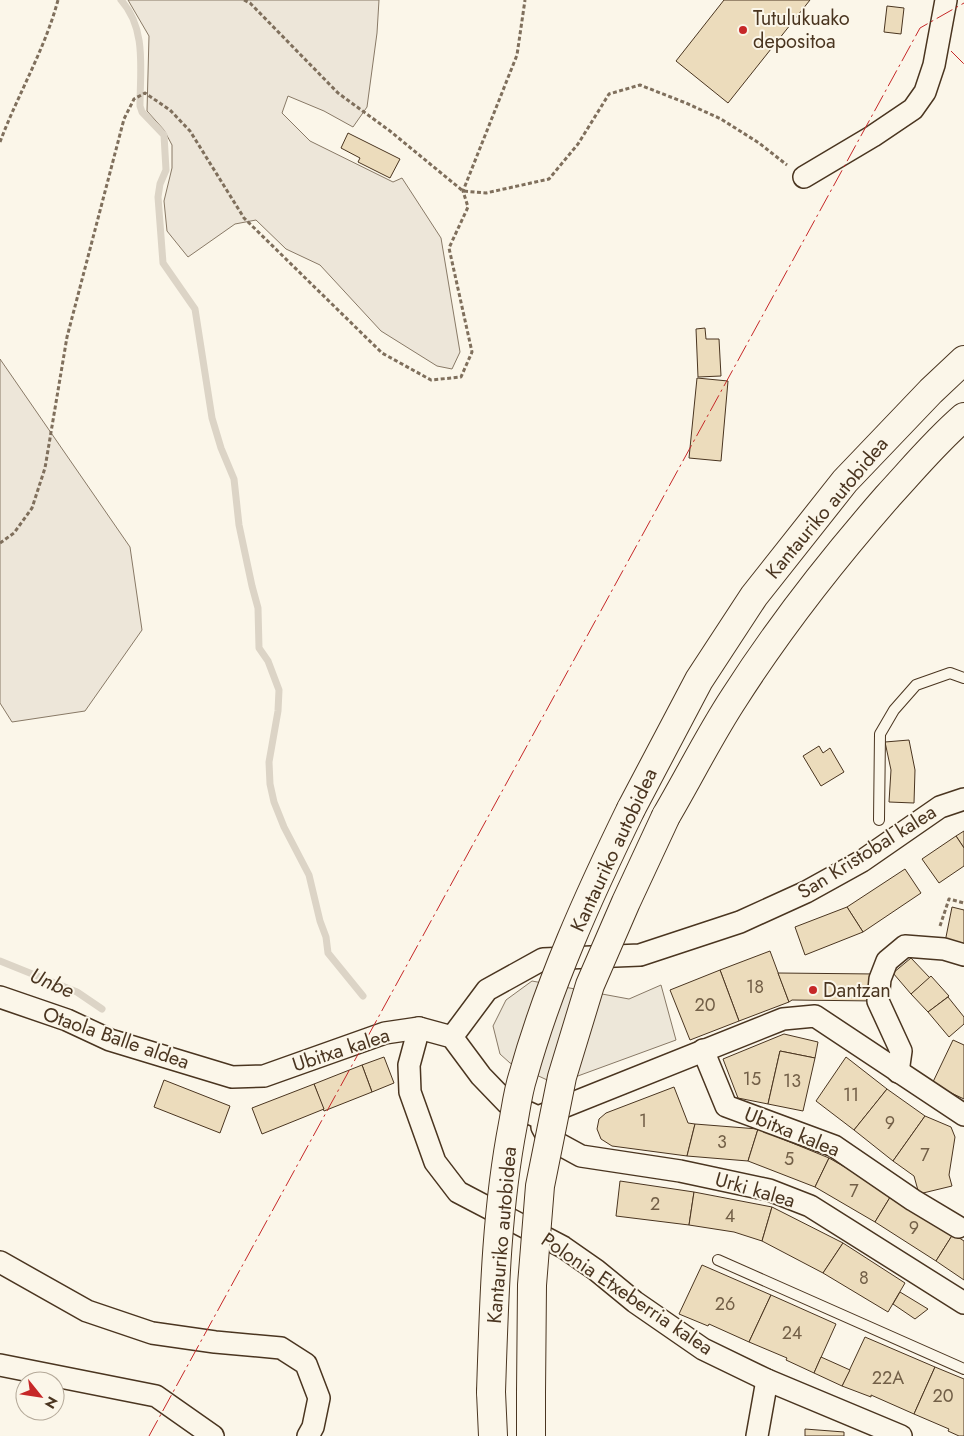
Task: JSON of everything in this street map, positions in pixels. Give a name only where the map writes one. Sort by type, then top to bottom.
[{"type":"highway","name":"Kantauriko autobidea","points":[[493,1436],[491,1392],[495,1279],[502,1189],[522,1077],[552,988],[581,914],[631,809],[699,680],[754,596],[845,481],[931,391],[964,360]]},
{"type":"highway","name":"Kantauriko autobidea","points":[[531,1436],[532,1285],[540,1186],[562,1077],[590,985],[666,816],[733,699],[790,615],[878,508],[942,436],[964,417]]},
{"type":"street","points":[[804,177],[873,136],[913,109],[925,92],[934,66],[946,0]]},
{"type":"street","name":"San Kristobal kalea","points":[[452,1037],[487,990],[543,959],[640,956],[740,922],[814,888],[862,861],[940,806],[964,799]]},
{"type":"street","points":[[898,1072],[902,1051],[878,1001],[880,979],[887,961],[905,946],[944,950],[964,955]]},
{"type":"street","name":"Otaola Balle aldea","points":[[0,997],[67,1020],[110,1040],[232,1077]]},
{"type":"street","points":[[452,1037],[481,1076],[507,1103],[538,1117],[783,1019],[815,1016],[964,1115]]},
{"type":"street","name":"Ubitxa kalea","points":[[232,1077],[264,1076],[385,1033],[418,1028],[452,1037]]},
{"type":"street","name":"Polonia Etxeberria kalea","points":[[418,1028],[409,1065],[410,1092],[435,1162],[458,1192],[563,1247],[596,1270],[635,1302],[704,1349],[767,1380],[901,1436]]},
{"type":"street","name":"Ubitxa kalea","points":[[703,1050],[726,1106],[834,1146],[958,1227]]},
{"type":"street","name":"Urki kalea","points":[[538,1117],[548,1138],[581,1156],[680,1170],[769,1190],[810,1206],[964,1303]]},
{"type":"street","points":[[0,1262],[87,1311],[152,1333],[214,1342],[281,1348],[306,1364],[318,1398],[313,1427],[308,1436]]},
{"type":"street","points":[[0,1365],[156,1396],[213,1436]]},
{"type":"street","points":[[757,1436],[767,1380]]},
{"type":"lane","points":[[879,820],[880,734],[894,710],[916,685],[950,673],[964,678]]},
{"type":"lane","points":[[718,1260],[964,1369]]},
{"type":"path","points":[[0,142],[12,109],[51,25],[58,0]]},
{"type":"path","points":[[0,543],[14,533],[32,508],[46,468],[67,337],[124,118],[134,99],[145,93],[170,110],[190,131],[244,218],[382,353],[431,380],[461,377],[472,352],[449,248],[468,207],[463,191],[390,131],[338,92],[244,0]]},
{"type":"path","points":[[463,191],[517,55],[525,0]]},
{"type":"path","points":[[463,191],[486,193],[549,179],[578,144],[609,94],[640,85],[721,119],[758,143],[804,177]]},
{"type":"shaded area","points":[[128,0],[379,0],[377,33],[367,107],[353,127],[324,111],[288,96],[282,113],[310,141],[393,182],[402,178],[441,238],[460,352],[452,369],[437,366],[381,331],[320,265],[286,249],[256,220],[235,224],[188,257],[167,231],[164,201],[172,168],[172,145],[164,130],[147,111],[149,36]]},
{"type":"shaded area","points":[[0,359],[130,547],[142,630],[85,711],[12,722],[0,703]]},
{"type":"shaded area","points":[[532,981],[629,999],[661,985],[676,1040],[556,1084],[510,1063],[500,1054],[493,1026],[506,1000]]},
{"type":"building","name":"Tutulukuako depositoa","points":[[724,0],[810,0],[728,103],[676,61]]},
{"type":"building","points":[[887,6],[904,8],[901,34],[884,32]]},
{"type":"building","points":[[348,133],[400,159],[390,178],[358,162],[360,158],[341,148]]},
{"type":"building","points":[[705,328],[706,339],[719,339],[721,376],[698,377],[696,329]]},
{"type":"building","points":[[697,378],[728,381],[721,461],[689,458]]},
{"type":"building","points":[[909,740],[915,770],[914,803],[889,802],[891,770],[885,742]]},
{"type":"building","points":[[819,746],[823,753],[830,748],[844,772],[821,786],[803,756]]},
{"type":"building","points":[[964,831],[964,848],[956,836]]},
{"type":"building","points":[[956,836],[964,848],[964,866],[939,883],[922,859]]},
{"type":"building","points":[[905,869],[921,893],[863,932],[847,907]]},
{"type":"building","points":[[847,907],[863,932],[805,955],[795,927]]},
{"type":"building","points":[[952,907],[964,910],[964,947],[945,942]]},
{"type":"building","points":[[770,951],[789,1002],[739,1021],[720,970]]},
{"type":"building","points":[[911,958],[930,978],[911,994],[893,973]]},
{"type":"building","points":[[720,970],[739,1021],[690,1040],[670,990]]},
{"type":"building","points":[[778,973],[876,974],[876,1001],[792,1000],[789,1002]]},
{"type":"building","points":[[931,976],[949,996],[928,1012],[911,994]]},
{"type":"building","points":[[948,997],[964,1017],[964,1024],[949,1037],[928,1012]]},
{"type":"building","points":[[784,1034],[818,1042],[815,1058],[780,1051],[768,1104],[738,1098],[723,1059]]},
{"type":"building","points":[[953,1040],[964,1045],[964,1099],[932,1084]]},
{"type":"building","points":[[780,1051],[815,1058],[803,1111],[768,1104]]},
{"type":"building","points":[[384,1057],[394,1083],[372,1092],[362,1065]]},
{"type":"building","points":[[846,1057],[887,1089],[854,1130],[816,1101]]},
{"type":"building","points":[[362,1065],[372,1092],[324,1111],[314,1084]]},
{"type":"building","points":[[164,1080],[230,1106],[220,1133],[154,1107]]},
{"type":"building","points":[[314,1084],[324,1109],[262,1134],[252,1108]]},
{"type":"building","points":[[674,1087],[688,1123],[695,1124],[687,1156],[612,1146],[601,1139],[597,1129],[599,1119],[606,1113]]},
{"type":"building","points":[[887,1089],[925,1116],[893,1161],[854,1130]]},
{"type":"building","points":[[925,1116],[951,1127],[955,1137],[949,1175],[952,1186],[919,1194],[914,1176],[893,1161]]},
{"type":"building","points":[[695,1124],[758,1129],[748,1161],[687,1156]]},
{"type":"building","points":[[758,1129],[829,1158],[815,1187],[748,1161]]},
{"type":"building","points":[[829,1158],[892,1194],[875,1222],[815,1187]]},
{"type":"building","points":[[620,1181],[694,1192],[689,1225],[616,1216]]},
{"type":"building","points":[[694,1192],[772,1207],[762,1241],[734,1232],[689,1225]]},
{"type":"building","points":[[892,1194],[953,1234],[936,1261],[875,1222]]},
{"type":"building","points":[[772,1207],[843,1243],[823,1273],[762,1241]]},
{"type":"building","points":[[953,1234],[964,1241],[964,1280],[936,1261]]},
{"type":"building","points":[[843,1243],[905,1283],[888,1312],[823,1273]]},
{"type":"building","points":[[702,1265],[771,1295],[749,1342],[709,1324],[708,1326],[679,1314]]},
{"type":"building","points":[[900,1292],[928,1309],[915,1319],[893,1304]]},
{"type":"building","points":[[771,1295],[836,1324],[814,1373],[786,1360],[787,1358],[749,1342]]},
{"type":"building","points":[[865,1337],[935,1367],[914,1414],[871,1395],[871,1397],[842,1386]]},
{"type":"building","points":[[821,1357],[850,1370],[842,1386],[814,1373]]},
{"type":"building","points":[[935,1367],[964,1379],[964,1436],[959,1436],[948,1431],[949,1429],[914,1414]]},
{"type":"building","points":[[805,1429],[844,1432],[844,1436],[805,1436]]},
{"type":"waterway","points":[[121,0],[135,24],[138,37],[141,64],[140,106],[142,112],[164,135],[166,170],[160,184],[158,197],[163,263],[195,309],[212,418],[221,448],[234,479],[239,525],[258,608],[259,648],[268,661],[279,690],[278,711],[269,762],[270,784],[274,802],[284,827],[309,875],[320,921],[326,937],[328,953],[363,996]]},
{"type":"waterway","name":"Unbe","points":[[0,961],[77,992],[102,1009]]},
{"type":"power","points":[[149,1436],[920,28],[964,3]]},
{"type":"power","points":[[951,51],[964,64]]},
{"type":"place","name":"Tutulukuako depositoa","points":[[743,30]]},
{"type":"place","name":"Dantzan","points":[[813,990]]}]
